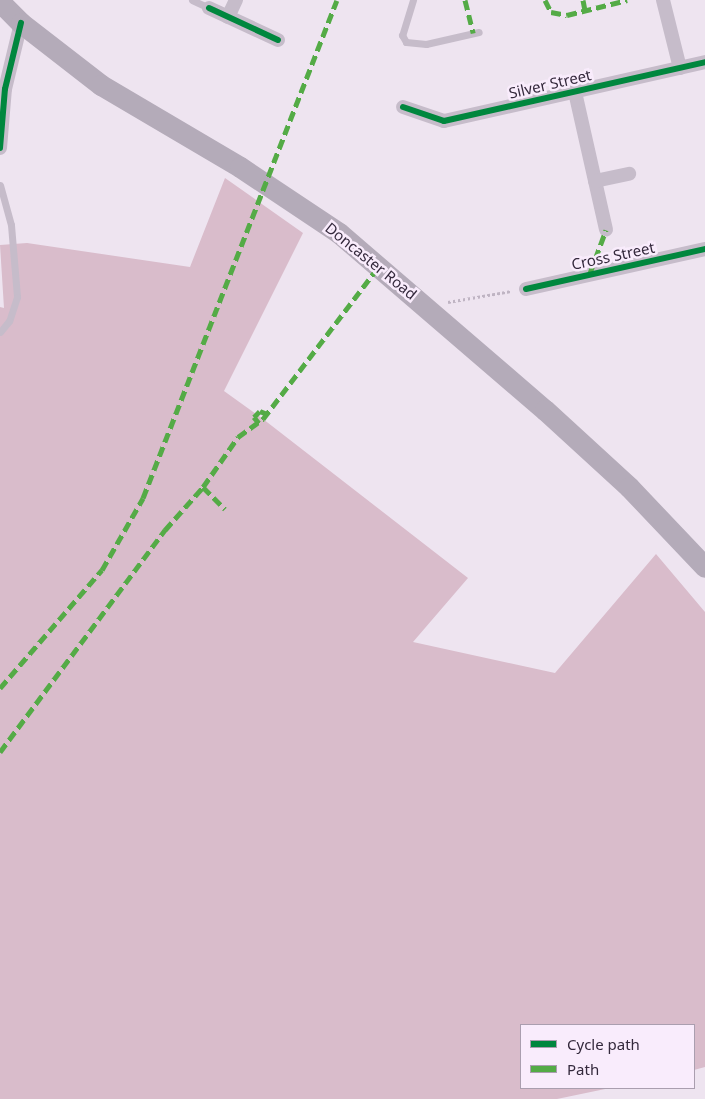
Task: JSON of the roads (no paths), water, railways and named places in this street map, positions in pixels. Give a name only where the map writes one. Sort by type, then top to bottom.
[{"type":"main road","name":"Doncaster Road","points":[[0,2],[21,23],[101,85],[240,167],[339,233],[438,316],[629,487],[705,567]]},
{"type":"street","points":[[228,17],[236,0]]},
{"type":"street","points":[[663,0],[680,68]]},
{"type":"street","points":[[209,8],[278,40]]},
{"type":"street","points":[[0,148],[3,79],[21,23]]},
{"type":"street","name":"Silver Street","points":[[403,107],[444,121],[705,62]]},
{"type":"street","name":"Silver Street","points":[[575,92],[606,230]]},
{"type":"street","points":[[595,181],[629,174]]},
{"type":"street","name":"Cross Street","points":[[526,288],[705,249]]},
{"type":"lane","points":[[192,0],[209,8]]},
{"type":"lane","points":[[413,0],[402,35],[406,42],[426,44],[479,32]]},
{"type":"lane","points":[[0,185],[11,225],[17,297],[9,321],[0,332]]}]
